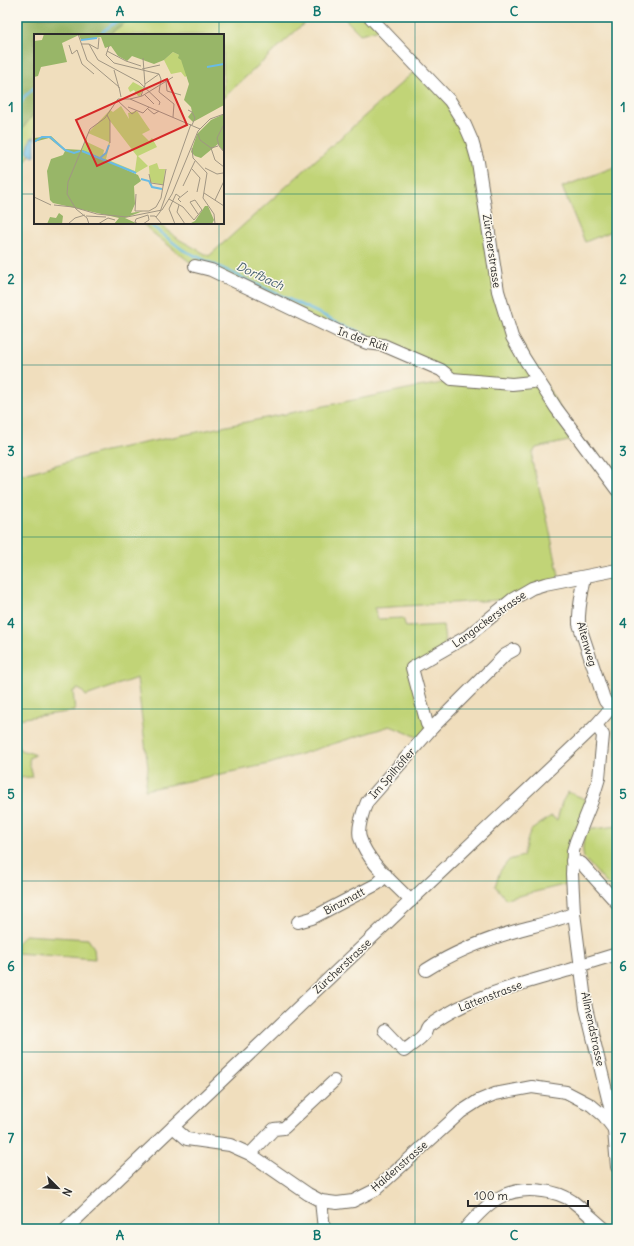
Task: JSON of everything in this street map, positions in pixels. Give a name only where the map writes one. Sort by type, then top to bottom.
[{"type":"street","name":"Zürcherstrasse","points":[[370,17],[450,101],[468,130],[481,175],[498,291],[503,312],[512,337],[556,408],[617,490]]},
{"type":"street","name":"In der Rüti","points":[[195,266],[211,270],[346,335],[367,343],[384,345],[440,370],[452,379],[512,384],[532,382],[536,378]]},
{"type":"street","name":"Langackerstrasse","points":[[432,728],[427,724],[412,668],[468,636],[513,600],[532,588],[545,584],[617,570]]},
{"type":"street","name":"Altenweg","points":[[585,577],[579,602],[579,624],[605,701],[614,705]]},
{"type":"street","name":"Im Spilhöfler","points":[[411,900],[371,858],[360,837],[362,813],[367,802],[432,728],[505,655],[514,650]]},
{"type":"street","name":"Zürcherstrasse","points":[[66,1229],[596,725],[614,705]]},
{"type":"street","name":"Allmendstrasse","points":[[596,725],[602,735],[599,778],[592,801],[576,839],[572,860],[574,913],[586,1008],[616,1131],[617,1168]]},
{"type":"street","points":[[572,860],[581,863],[617,903]]},
{"type":"street","name":"Binzmatt","points":[[298,922],[312,918],[377,884],[386,875]]},
{"type":"street","points":[[426,970],[473,946],[574,913]]},
{"type":"street","name":"Lättenstrasse","points":[[384,1030],[404,1051],[426,1032],[429,1026],[458,1008],[503,989],[573,969],[581,965],[617,954]]},
{"type":"street","points":[[250,1154],[274,1129],[284,1128],[334,1081]]},
{"type":"street","name":"Haldenstrasse","points":[[173,1127],[186,1139],[230,1145],[250,1154],[308,1194],[321,1201],[337,1203],[353,1201],[375,1190],[461,1112],[478,1101],[495,1094],[532,1087],[566,1092],[591,1105],[604,1116],[616,1131]]},
{"type":"street","points":[[465,1229],[480,1212],[495,1199],[515,1191],[531,1189],[554,1192],[571,1201],[605,1229]]},
{"type":"street","points":[[321,1201],[324,1229]]},
{"type":"green space","points":[[17,17],[132,17],[109,34],[34,34],[34,113],[20,132],[17,132]]},
{"type":"green space","points":[[132,17],[311,17],[224,97],[224,34],[109,34]]},
{"type":"green space","points":[[343,17],[370,17],[381,29],[360,34]]},
{"type":"green space","points":[[418,68],[465,125],[503,312],[578,439],[536,448],[533,453],[532,462],[547,518],[560,581],[513,599],[375,608],[377,619],[403,618],[406,627],[443,625],[446,650],[412,668],[427,724],[422,739],[390,726],[269,764],[145,790],[148,768],[137,678],[86,696],[78,689],[73,691],[75,711],[17,719],[17,476],[105,451],[452,380],[195,266],[143,224],[158,224],[180,240],[209,256]]},
{"type":"green space","points":[[34,113],[34,137],[31,138],[27,152],[30,154],[26,160],[20,162],[17,161],[17,132],[20,132]]},
{"type":"green space","points":[[617,166],[617,229],[585,242],[562,187]]},
{"type":"green space","points":[[17,740],[20,750],[34,754],[34,756],[30,757],[29,762],[33,777],[17,778]]},
{"type":"green space","points":[[568,792],[585,799],[586,805],[568,884],[506,899],[495,886],[500,871],[509,860],[523,856],[530,831],[551,816],[557,820],[562,802]]},
{"type":"green space","points":[[617,826],[617,895],[584,858],[583,846],[588,828],[594,829]]},
{"type":"green space","points":[[25,935],[88,939],[94,948],[95,959],[17,953],[17,943]]},
{"type":"water","points":[[34,137],[33,157],[27,152],[31,138]]},
{"type":"waterway","points":[[99,34],[122,17]]},
{"type":"waterway","points":[[17,109],[25,96],[34,88]]},
{"type":"waterway","name":"Dorfbach","points":[[149,224],[183,250],[370,337]]}]
